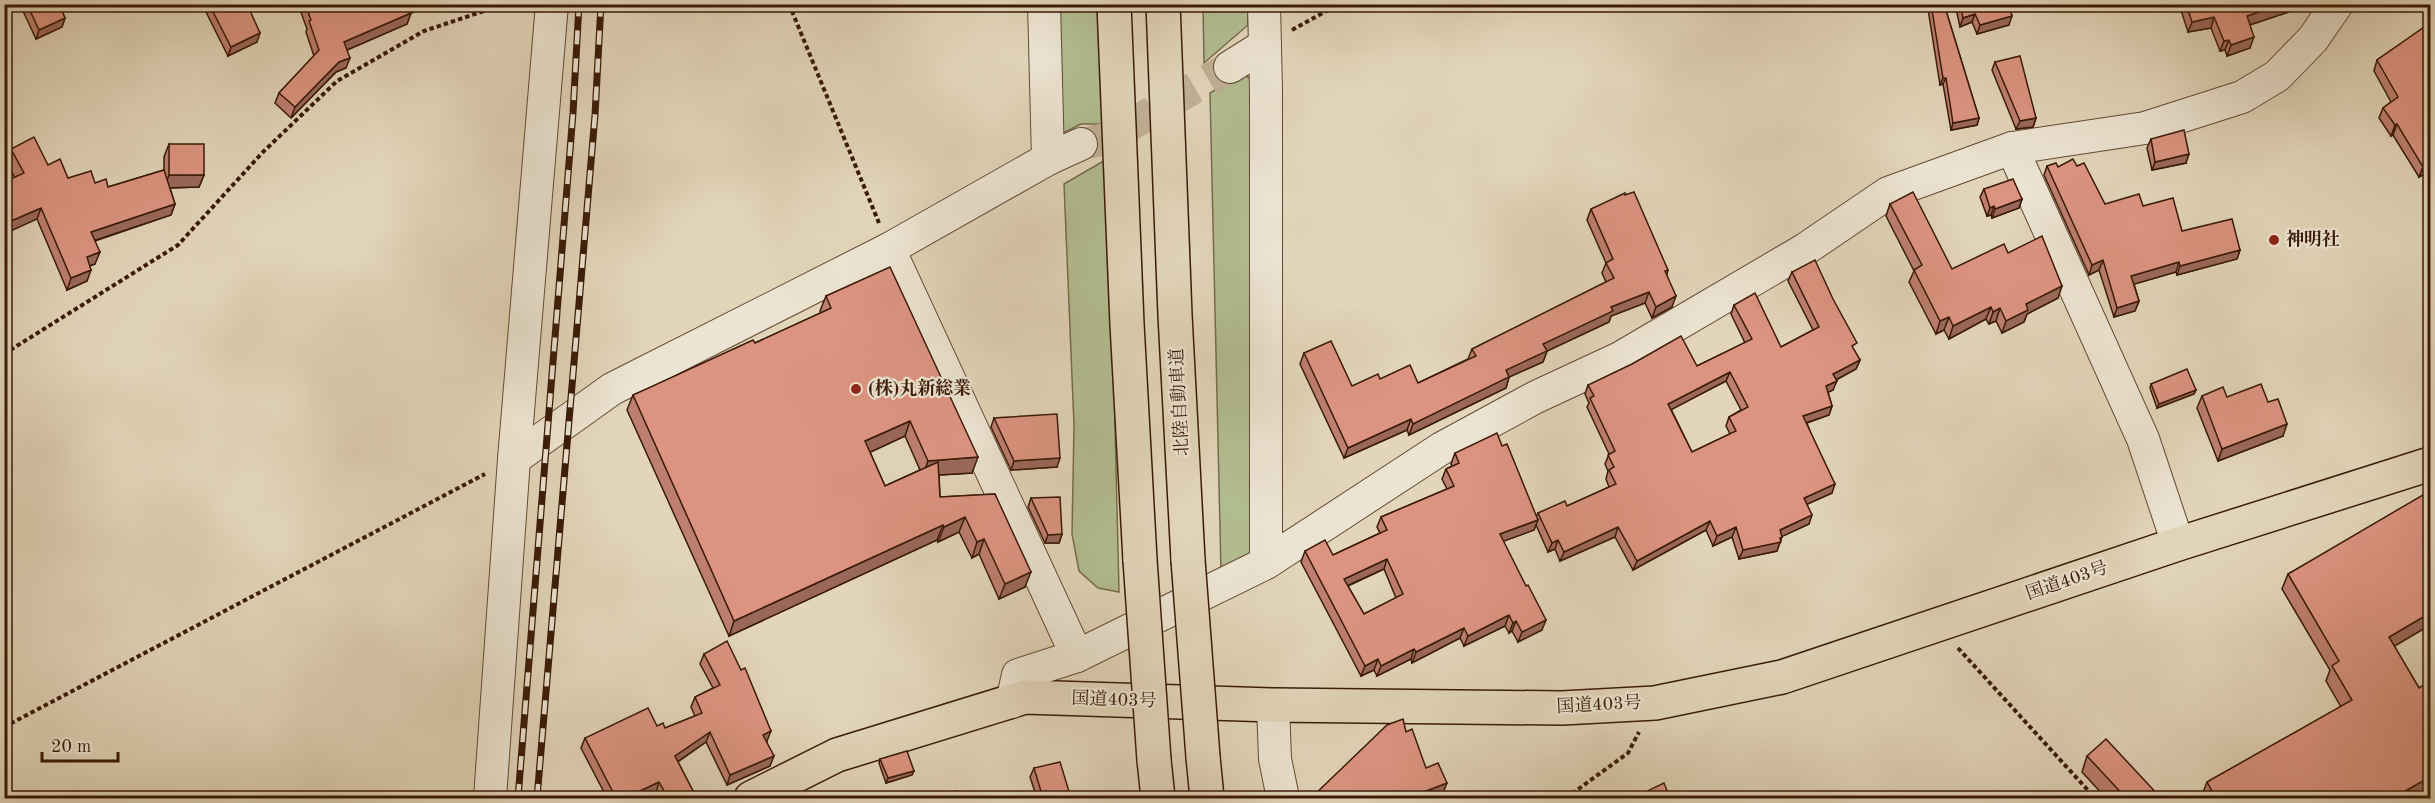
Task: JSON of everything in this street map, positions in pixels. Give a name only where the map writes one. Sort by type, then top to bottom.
[{"type":"highway","points":[[1114,4],[1126,313],[1140,560],[1158,798]]},
{"type":"highway","name":"北陸自動車道","points":[[1163,4],[1175,315],[1188,560],[1207,798]]},
{"type":"highway","name":"国道403号","points":[[751,798],[837,755],[1025,698],[1273,705],[1562,708],[1655,703],[1782,677],[2178,544],[2430,464]]},
{"type":"street","points":[[490,798],[514,459],[552,4]]},
{"type":"street","points":[[1044,4],[1048,159]]},
{"type":"street","points":[[1264,4],[1266,563]]},
{"type":"street","points":[[1012,702],[1018,675],[1077,656],[1266,563],[1442,448],[1536,397],[1620,358],[1804,250],[1888,193],[2012,148],[2145,128],[2242,97],[2277,76],[2313,39],[2337,4]]},
{"type":"street","points":[[1230,67],[1265,45]]},
{"type":"street","points":[[514,459],[612,389],[889,249],[1048,159],[1081,144]]},
{"type":"street","points":[[2012,148],[2143,439],[2178,544]]},
{"type":"street","points":[[889,249],[1077,656]]},
{"type":"street","points":[[1273,705],[1275,759],[1283,798]]},
{"type":"path","points":[[4,354],[178,246],[263,152],[337,81],[424,31],[505,4]]},
{"type":"path","points":[[789,4],[889,249]]},
{"type":"path","points":[[1265,45],[1339,4]]},
{"type":"path","points":[[4,727],[514,459]]},
{"type":"path","points":[[1946,622],[1956,646],[1971,664],[2095,798]]},
{"type":"path","points":[[1566,798],[1628,753],[1655,703]]},
{"type":"green space","points":[[1054,5],[1100,5],[1102,124],[1081,124],[1059,135]]},
{"type":"green space","points":[[1203,5],[1248,5],[1248,25],[1204,63]]},
{"type":"green space","points":[[1242,74],[1255,81],[1252,556],[1221,571],[1210,93]]},
{"type":"green space","points":[[1107,159],[1119,592],[1098,588],[1079,571],[1072,534],[1074,425],[1064,184]]},
{"type":"building","points":[[27,4],[59,4],[65,18],[39,30]]},
{"type":"building","points":[[209,4],[247,4],[260,33],[231,47]]},
{"type":"building","points":[[305,4],[410,4],[408,5],[411,13],[344,42],[350,58],[339,62],[295,107],[279,93],[319,50]]},
{"type":"building","points":[[1931,4],[1944,4],[1979,118],[1953,123]]},
{"type":"building","points":[[1960,4],[2009,4],[2012,16],[1980,25],[1975,14],[1963,18]]},
{"type":"building","points":[[2186,4],[2283,4],[2247,16],[2254,37],[2231,45],[2229,40],[2224,41],[2214,17],[2192,22]]},
{"type":"building","points":[[2430,23],[2430,162],[2423,167],[2397,124],[2395,125],[2383,108],[2398,97],[2377,60]]},
{"type":"building","points":[[2020,56],[2036,118],[2020,121],[1995,62]]},
{"type":"building","points":[[2184,130],[2189,154],[2155,162],[2151,139]]},
{"type":"building","points":[[34,137],[48,165],[60,159],[68,178],[91,171],[95,183],[106,179],[108,187],[164,170],[175,204],[91,232],[100,252],[87,257],[91,270],[71,278],[41,208],[4,224],[4,182],[24,173],[11,149]]},
{"type":"building","points":[[169,144],[204,144],[204,175],[169,175]]},
{"type":"building","points":[[2073,159],[2077,166],[2084,163],[2105,204],[2139,194],[2143,206],[2173,198],[2182,231],[2232,219],[2240,250],[2180,266],[2179,262],[2131,276],[2139,301],[2117,308],[2103,260],[2092,265],[2047,166],[2056,163],[2058,167]]},
{"type":"building","points":[[2013,179],[2022,199],[1995,209],[1994,206],[1990,208],[1984,189]]},
{"type":"building","points":[[1634,192],[1668,270],[1665,271],[1676,296],[1656,307],[1649,292],[1611,307],[1613,311],[1543,344],[1547,351],[1506,370],[1509,377],[1413,424],[1411,419],[1348,448],[1304,353],[1331,341],[1352,386],[1378,374],[1380,379],[1410,365],[1418,383],[1476,356],[1472,349],[1614,278],[1606,263],[1613,259],[1591,209],[1625,193],[1625,195]]},
{"type":"building","points":[[1913,192],[1952,269],[2004,244],[2008,253],[2042,236],[2062,286],[2026,304],[2028,310],[2006,321],[2000,308],[1993,312],[1991,307],[1953,326],[1949,317],[1940,321],[1914,270],[1922,265],[1890,204]]},
{"type":"building","points":[[1815,260],[1857,343],[1852,346],[1860,360],[1833,374],[1837,381],[1826,386],[1832,406],[1803,416],[1835,484],[1804,498],[1812,515],[1780,530],[1781,542],[1743,550],[1736,527],[1717,536],[1710,521],[1637,561],[1618,527],[1564,552],[1558,540],[1552,543],[1538,513],[1565,501],[1567,506],[1616,484],[1609,470],[1614,467],[1608,455],[1615,451],[1590,398],[1594,396],[1588,385],[1632,364],[1681,336],[1697,366],[1752,339],[1734,305],[1755,293],[1781,347],[1819,327],[1792,272]],"holes":[[[1730,372],[1748,407],[1729,417],[1736,431],[1692,452],[1668,404]]]},
{"type":"building","points":[[890,267],[978,457],[928,461],[910,421],[865,441],[885,486],[938,462],[940,497],[995,494],[1031,572],[1005,584],[984,539],[977,542],[965,517],[734,621],[633,395],[753,340],[755,343],[831,308],[826,296]]},
{"type":"building","points":[[2187,369],[2196,390],[2159,404],[2151,384]]},
{"type":"building","points":[[2261,384],[2268,402],[2278,399],[2287,424],[2222,449],[2202,396],[2223,387],[2227,397]]},
{"type":"building","points":[[1057,414],[1060,458],[1014,461],[994,418]]},
{"type":"building","points":[[1497,433],[1502,446],[1507,444],[1538,520],[1500,534],[1546,620],[1522,632],[1516,621],[1513,623],[1509,615],[1468,636],[1464,628],[1416,652],[1414,649],[1381,666],[1378,659],[1365,666],[1305,551],[1325,540],[1333,555],[1387,530],[1381,517],[1454,486],[1446,469],[1459,463],[1455,453]],"holes":[[[1387,559],[1403,594],[1364,614],[1344,579]]]},
{"type":"building","points":[[2428,492],[2430,495],[2430,613],[2389,637],[2419,688],[2430,682],[2430,777],[2393,798],[2216,798],[2207,782],[2352,700],[2332,666],[2339,661],[2288,574]]},
{"type":"building","points":[[1060,497],[1062,534],[1048,535],[1031,498]]},
{"type":"building","points":[[727,641],[741,670],[745,668],[771,731],[763,735],[774,756],[730,775],[710,732],[675,756],[694,793],[684,798],[668,798],[659,782],[625,798],[616,798],[585,738],[648,708],[657,726],[663,723],[665,728],[702,713],[695,697],[720,685],[704,654]]},
{"type":"building","points":[[1403,719],[1406,732],[1412,729],[1426,768],[1438,763],[1447,783],[1408,798],[1311,798],[1387,725]]},
{"type":"building","points":[[2106,739],[2161,798],[2126,798],[2087,756]]},
{"type":"building","points":[[907,751],[914,771],[888,778],[880,759]]},
{"type":"building","points":[[1060,762],[1071,798],[1043,798],[1034,768]]},
{"type":"building","points":[[1664,783],[1670,798],[1643,798],[1641,794]]},
{"type":"building","points":[[957,791],[961,798],[942,798]]},
{"type":"tunnel","points":[[1081,144],[1106,139],[1230,67]]},
{"type":"railway","points":[[518,798],[573,113],[579,4]]},
{"type":"railway","points":[[537,798],[595,115],[601,4]]},
{"type":"place","name":"神明社","points":[[2274,240]]},
{"type":"place","name":"(株)丸新総業","points":[[856,389]]}]
